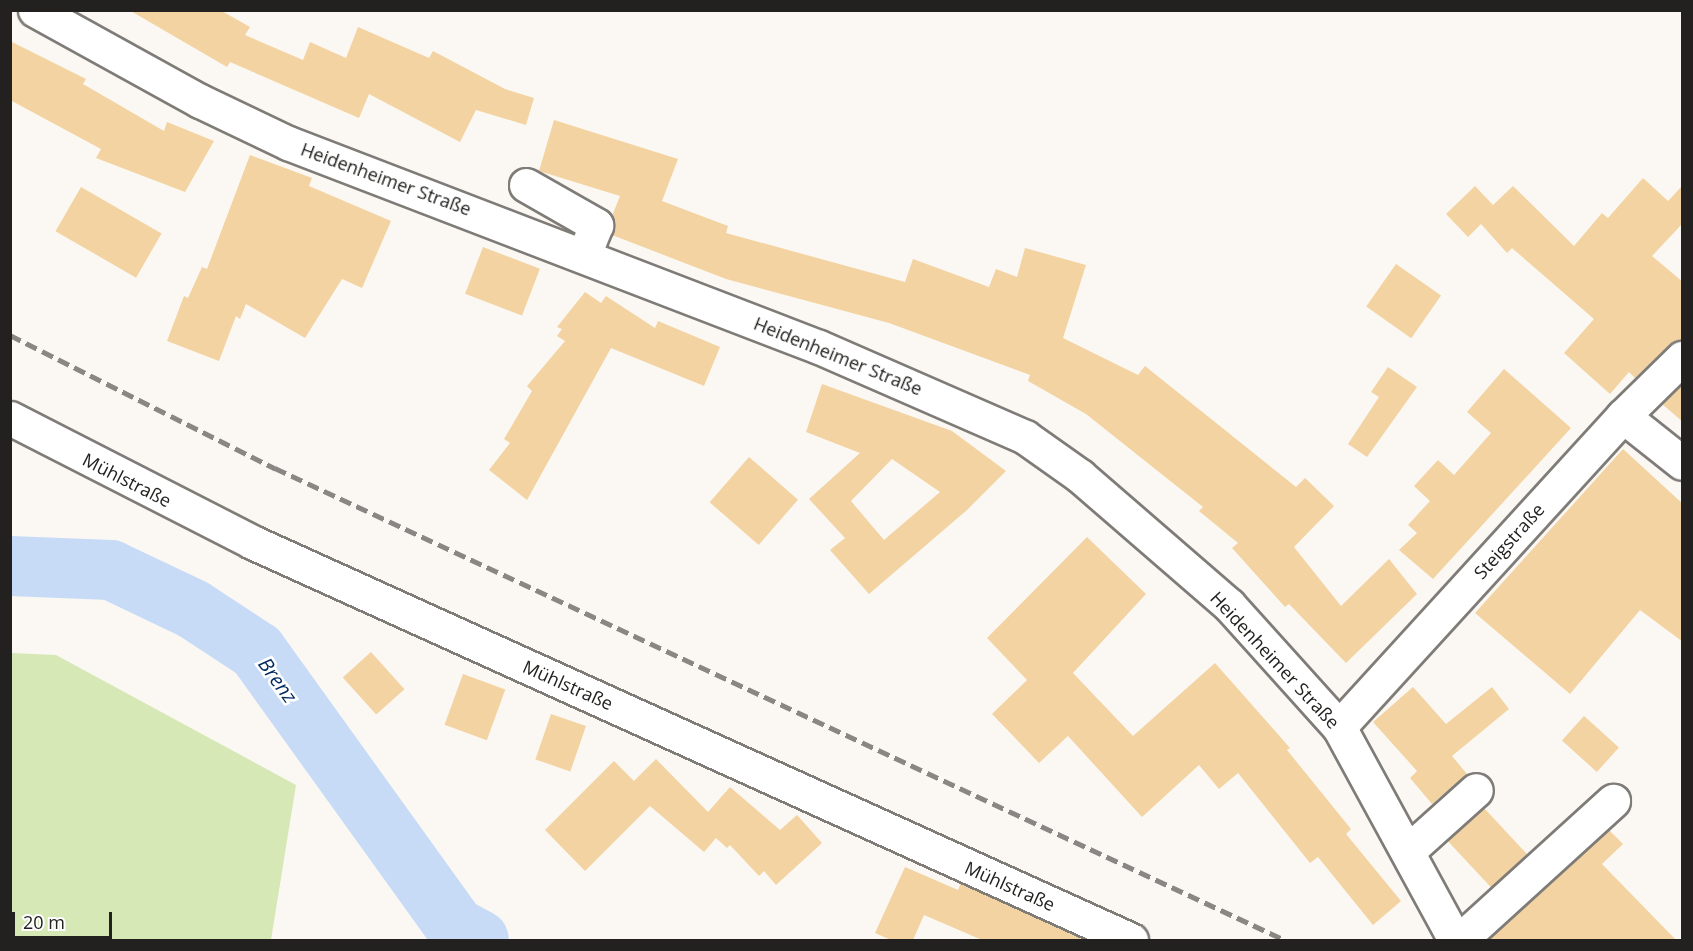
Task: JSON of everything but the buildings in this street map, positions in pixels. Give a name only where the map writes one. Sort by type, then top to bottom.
[{"type":"street","name":"Heidenheimer Straße","points":[[35,10],[200,101],[288,143],[584,254],[819,346],[1025,437],[1080,476],[1228,605],[1339,727],[1455,940]]},
{"type":"street","points":[[526,185],[596,225],[584,254]]},
{"type":"street","name":"Steigstraße","points":[[1339,727],[1623,416],[1683,358]]},
{"type":"street","points":[[1623,416],[1683,463]]},
{"type":"street","name":"Mühlstraße","points":[[10,418],[252,542],[1131,940]]},
{"type":"street","points":[[1408,851],[1476,790]]},
{"type":"street","points":[[1460,940],[1613,801]]},
{"type":"green space","points":[[11,653],[56,655],[296,785],[271,940],[11,940]]},
{"type":"waterway","name":"Brenz","points":[[10,566],[111,570],[193,609],[257,651],[455,927],[479,940]]},
{"type":"railway","points":[[10,335],[275,468],[1285,940]]}]
